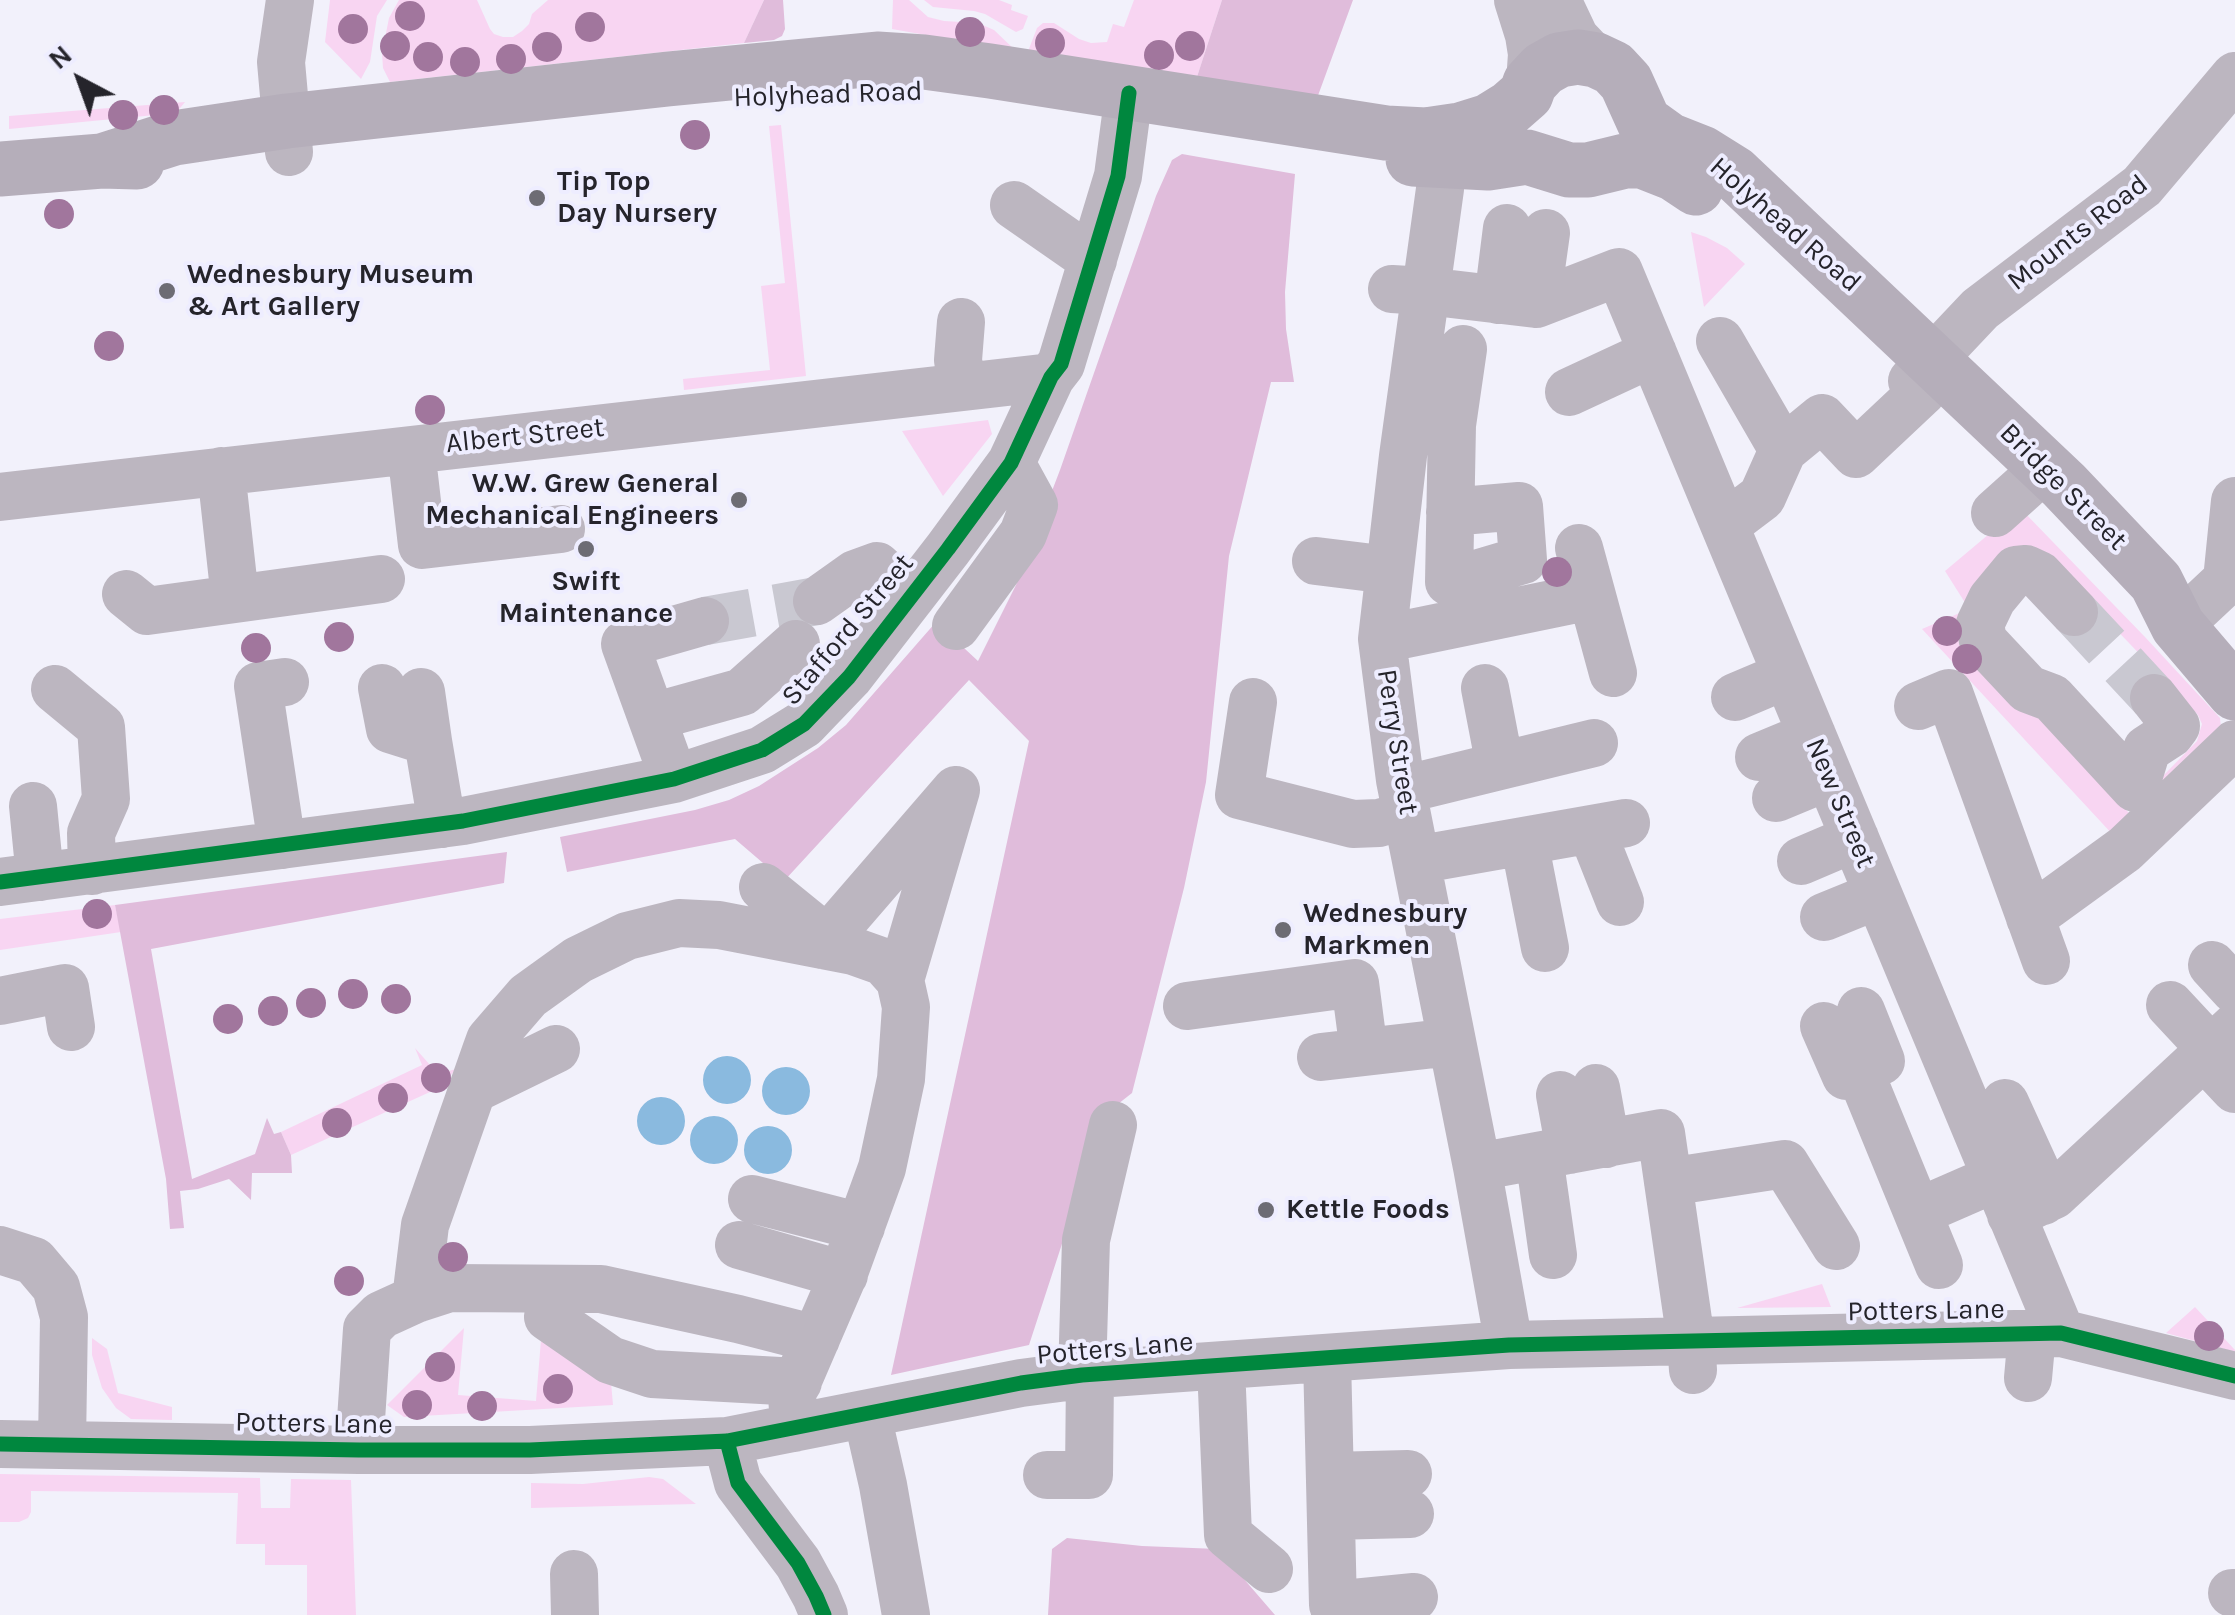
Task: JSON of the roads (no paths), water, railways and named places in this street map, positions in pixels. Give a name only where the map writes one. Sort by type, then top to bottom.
[{"type":"main road","name":"Holyhead Road","points":[[1440,148],[1460,130],[1489,121],[1528,89],[1543,69],[1559,60],[1578,56],[1613,68],[1626,82],[1644,122],[1655,132],[1702,153],[1734,174],[1922,375]]},
{"type":"main road","name":"Holyhead Road","points":[[0,169],[102,161],[186,164],[288,137],[818,63],[924,62],[990,71],[1127,108]]},
{"type":"main road","name":"Holyhead Road","points":[[288,137],[902,86],[1014,102],[1127,108],[1306,134],[1440,148],[1488,162],[1527,157],[1570,170],[1588,170],[1642,161],[1675,174],[1698,189],[1922,375]]},
{"type":"main road","points":[[1528,89],[1522,100],[1526,137],[1536,153],[1552,164]]},
{"type":"main road","points":[[1606,164],[1631,136],[1636,118],[1634,103]]},
{"type":"main road","name":"Bridge Street","points":[[1922,375],[2009,500],[2091,554],[2134,596],[2178,626],[2233,688]]},
{"type":"main road","name":"Bridge Street","points":[[1922,375],[2076,496],[2156,582],[2178,626]]},
{"type":"street","points":[[288,137],[280,62],[290,0]]},
{"type":"street","points":[[1518,0],[1530,34],[1528,89]]},
{"type":"street","points":[[1557,0],[1576,38],[1596,60]]},
{"type":"street","name":"Mounts Road","points":[[1782,450],[1822,418],[1856,454],[1980,309],[2142,186],[2235,76]]},
{"type":"street","name":"Stafford Street","points":[[20,880],[442,824],[567,781],[674,780],[762,750],[804,724],[848,677],[1012,463],[1051,377],[1061,364],[1118,176],[1127,108]]},
{"type":"street","name":"Perry Street","points":[[1440,148],[1440,188],[1409,290],[1460,356],[1441,426],[1389,570],[1382,639],[1408,822],[1477,1167],[1505,1357]]},
{"type":"street","points":[[1014,206],[1093,260]]},
{"type":"street","points":[[1409,290],[1517,302],[1527,230]]},
{"type":"street","name":"New Street","points":[[1517,302],[1619,272],[1652,353],[1691,477],[1735,538],[1878,895],[2017,1198],[2040,1348]]},
{"type":"street","points":[[1720,341],[1782,450],[1762,497],[1735,538]]},
{"type":"street","name":"Albert Street","points":[[0,496],[79,500],[243,457],[411,450],[535,420],[966,350],[1051,377]]},
{"type":"street","points":[[1569,392],[1652,353]]},
{"type":"street","points":[[1922,375],[2074,516],[2091,554]]},
{"type":"street","points":[[1441,426],[1450,512]]},
{"type":"street","points":[[411,450],[422,545],[562,529]]},
{"type":"street","points":[[235,598],[243,457]]},
{"type":"street","points":[[956,626],[1023,534],[1034,505],[1012,463]]},
{"type":"street","points":[[2178,626],[2227,580],[2235,501]]},
{"type":"street","points":[[1316,561],[1389,570]]},
{"type":"street","points":[[817,600],[855,574],[877,566],[911,597]]},
{"type":"street","points":[[2074,612],[2039,574],[2016,570],[1998,590],[1980,624],[1983,641],[2028,688],[2052,698],[2147,801]]},
{"type":"street","points":[[1382,639],[1592,571],[1621,654]]},
{"type":"street","points":[[126,594],[147,611],[380,579]]},
{"type":"street","points":[[674,780],[625,644],[705,621]]},
{"type":"street","points":[[1735,697],[1777,638]]},
{"type":"street","points":[[652,717],[742,692],[796,644]]},
{"type":"street","points":[[282,845],[258,686],[285,682]]},
{"type":"street","points":[[1484,688],[1500,766]]},
{"type":"street","points":[[54,689],[101,727],[106,800],[90,833],[92,871]]},
{"type":"street","points":[[402,690],[390,729],[428,740],[442,824]]},
{"type":"street","points":[[1937,725],[2006,890],[2125,848],[2147,801],[2142,759],[2146,749],[2176,726],[2154,698]]},
{"type":"street","points":[[1253,702],[1239,795],[1353,824],[1408,822],[1524,841],[1614,840],[1620,902]]},
{"type":"street","points":[[1408,822],[1500,766],[1594,744]]},
{"type":"street","points":[[2147,801],[2235,744]]},
{"type":"street","points":[[1768,778],[1820,756]]},
{"type":"street","points":[[804,1378],[882,1168],[901,1079],[886,1023],[906,1008],[900,980],[956,790],[824,942]]},
{"type":"street","points":[[20,880],[33,806]]},
{"type":"street","points":[[1801,861],[1854,838]]},
{"type":"street","points":[[1524,841],[1545,948]]},
{"type":"street","points":[[763,887],[824,942]]},
{"type":"street","points":[[1824,916],[1878,895]]},
{"type":"street","points":[[398,1307],[490,1040],[528,996],[578,960],[626,936],[679,922],[824,942],[884,962],[900,980]]},
{"type":"street","points":[[1187,1006],[1355,983],[1341,1039],[1452,1042]]},
{"type":"street","points":[[0,1001],[65,988],[71,1026]]},
{"type":"street","points":[[1918,1212],[2054,1196],[2221,1055],[2170,1005]]},
{"type":"street","points":[[1843,1018],[1846,1076],[1859,1070],[1939,1265]]},
{"type":"street","points":[[472,1090],[556,1050]]},
{"type":"street","points":[[1553,1255],[1578,1092]]},
{"type":"street","points":[[2005,1103],[2037,1172],[2017,1198]]},
{"type":"street","points":[[1047,1475],[1089,1475],[1086,1374],[1113,1125]]},
{"type":"street","points":[[1477,1167],[1661,1133],[1692,1358]]},
{"type":"street","points":[[1668,1182],[1785,1164],[1836,1246]]},
{"type":"street","points":[[746,1221],[852,1251]]},
{"type":"street","points":[[0,1250],[34,1261],[56,1287],[64,1317],[62,1444]]},
{"type":"street","points":[[359,1450],[368,1329],[398,1307],[450,1288],[601,1289],[738,1318],[804,1378]]},
{"type":"street","points":[[398,1307],[597,1320],[804,1378]]},
{"type":"street","name":"Potters Lane","points":[[0,1444],[530,1450],[728,1441],[804,1378],[867,1415],[1021,1383],[1086,1374],[1173,1384],[1327,1358],[1451,1364],[1505,1357],[1579,1360],[2040,1348],[2235,1376]]},
{"type":"street","points":[[1327,1358],[1333,1605],[1414,1596]]},
{"type":"street","points":[[1246,1370],[1228,1535],[1269,1569]]},
{"type":"street","points":[[867,1415],[906,1615]]},
{"type":"street","points":[[728,1441],[738,1483],[798,1563],[824,1615]]},
{"type":"street","points":[[1330,1496],[1409,1494]]},
{"type":"water","points":[[727,1056],[744,1063],[751,1080],[744,1097],[727,1104],[710,1097],[703,1080],[710,1063]]},
{"type":"water","points":[[786,1067],[803,1074],[810,1091],[803,1108],[786,1115],[769,1108],[762,1091],[769,1074]]},
{"type":"water","points":[[661,1097],[678,1104],[685,1121],[678,1138],[661,1145],[644,1138],[637,1121],[644,1104]]},
{"type":"water","points":[[714,1116],[731,1123],[738,1140],[731,1157],[714,1164],[697,1157],[690,1140],[697,1123]]},
{"type":"water","points":[[768,1126],[785,1133],[792,1150],[785,1167],[768,1174],[751,1167],[744,1150],[751,1133]]},
{"type":"tunnel","points":[[705,621],[817,601]]},
{"type":"tunnel","points":[[2074,612],[2154,698]]},
{"type":"place","name":"Tip Top Day Nursery","points":[[537,198]]},
{"type":"place","name":"Wednesbury Museum & Art Gallery","points":[[167,291]]},
{"type":"place","name":"W.W. Grew General Mechanical Engineers","points":[[739,500]]},
{"type":"place","name":"Swift Maintenance","points":[[586,549]]},
{"type":"place","name":"Wednesbury Markmen","points":[[1283,930]]},
{"type":"place","name":"Kettle Foods","points":[[1266,1210]]}]
